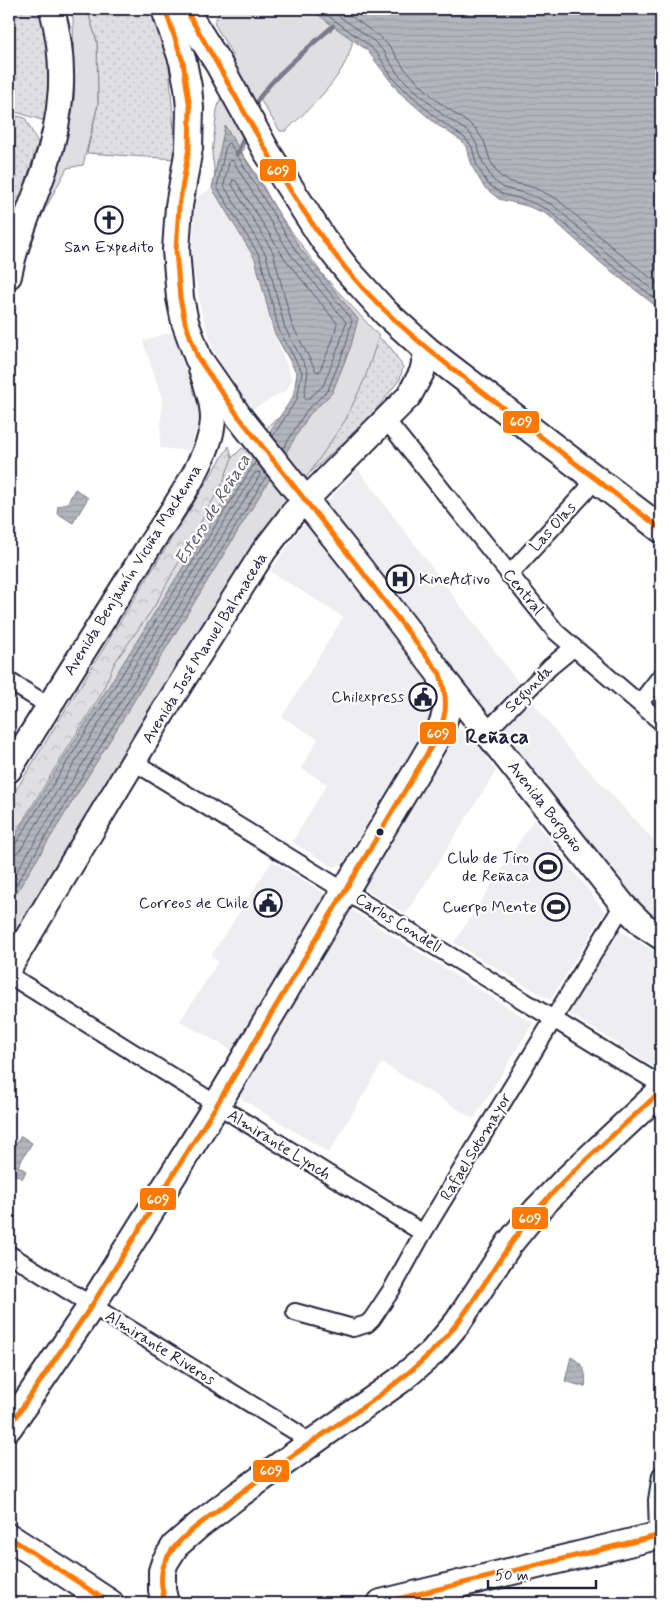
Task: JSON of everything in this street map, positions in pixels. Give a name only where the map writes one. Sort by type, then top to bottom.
[{"type":"main road","points":[[9,276],[44,168],[58,116],[61,95],[61,51],[52,9]]},
{"type":"main road","name":"Avenida Borgoño","points":[[165,9],[176,37],[188,87],[190,108],[189,148],[179,206],[176,250],[180,298],[185,322],[198,358],[239,417],[623,905],[642,925],[661,937]]},
{"type":"main road","points":[[184,9],[210,50],[267,152],[323,239],[348,271],[386,313],[427,350],[661,529]]},
{"type":"main road","points":[[188,87],[199,81],[210,80],[222,83],[232,90]]},
{"type":"main road","name":"Avenida José Manuel Balmaceda","points":[[9,968],[241,586],[293,513],[409,396],[424,367],[427,350]]},
{"type":"main road","name":"Avenida Benjamín Vicuña Mackenna","points":[[9,770],[176,503],[203,456],[212,429],[213,418],[210,399],[198,358]]},
{"type":"main road","points":[[9,1428],[92,1305],[216,1106],[441,729],[447,702],[445,687],[440,674]]},
{"type":"main road","points":[[165,1603],[162,1590],[162,1572],[165,1562],[175,1546],[238,1495],[399,1382],[432,1353],[458,1322],[509,1244],[536,1211],[564,1182],[661,1091]]},
{"type":"main road","points":[[380,1603],[660,1535]]},
{"type":"main road","points":[[9,1537],[110,1603]]},
{"type":"street","name":"Central","points":[[386,420],[556,632],[661,722]]},
{"type":"street","name":"Las Olas","points":[[509,575],[585,492],[595,478]]},
{"type":"street","name":"Segunda","points":[[486,732],[550,667],[573,648]]},
{"type":"street","points":[[640,704],[661,676]]},
{"type":"street","points":[[9,681],[48,706]]},
{"type":"street","name":"Carlos Condell","points":[[134,762],[661,1085]]},
{"type":"street","name":"Rafael Sotomayor","points":[[296,1312],[353,1328],[367,1324],[372,1320],[392,1290],[423,1233],[623,905]]},
{"type":"street","name":"Almirante Lynch","points":[[9,975],[216,1106],[423,1233]]},
{"type":"street","name":"Almirante Riveros","points":[[9,1254],[296,1432],[308,1445]]},
{"type":"street","points":[[660,1535],[657,1500],[661,1475]]},
{"type":"shaded area","points":[[212,188],[255,259],[274,332],[292,379],[287,390],[251,410],[229,380],[214,350],[201,311],[192,260],[196,198]]},
{"type":"shaded area","points":[[180,329],[201,411],[190,451],[160,448],[162,398],[143,341]]},
{"type":"shaded area","points":[[358,469],[564,743],[661,848],[661,923],[651,916],[569,819],[324,505]]},
{"type":"shaded area","points":[[303,525],[316,530],[433,684],[435,711],[342,864],[333,867],[292,842],[327,784],[301,768],[318,739],[282,717],[343,617],[270,571]]},
{"type":"shaded area","points":[[457,730],[467,730],[496,771],[406,914],[362,888]]},
{"type":"shaded area","points":[[534,819],[605,912],[550,1000],[454,943]]},
{"type":"shaded area","points":[[272,861],[533,1023],[474,1119],[382,1063],[329,1153],[242,1099],[239,1090],[217,1076],[233,1051],[180,1021],[218,962],[211,956]]},
{"type":"shaded area","points":[[620,931],[661,955],[661,1069],[657,1069],[569,1013]]},
{"type":"green space","points":[[9,9],[38,9],[50,36],[50,105],[45,121],[9,110]]},
{"type":"green space","points":[[69,9],[87,9],[97,42],[98,104],[83,165],[67,168],[27,243],[74,100],[73,18]]},
{"type":"green space","points":[[87,9],[151,9],[169,64],[176,159],[87,153],[98,104],[97,42]]},
{"type":"green space","points":[[221,9],[350,9],[353,28],[352,45],[346,62],[325,92],[286,131],[280,131],[258,96],[242,153],[276,210],[323,275],[379,336],[365,378],[346,419],[309,474],[275,517],[212,619],[130,740],[9,955],[9,843],[100,696],[115,662],[154,607],[223,482],[232,458],[242,448],[247,452],[271,423],[295,407],[304,388],[273,287],[217,191],[212,154],[217,110],[233,56],[214,23]]},
{"type":"green space","points":[[9,114],[25,118],[38,143],[9,234]]},
{"type":"green space","points":[[365,325],[391,348],[403,367],[400,379],[367,421],[311,472],[288,451]]},
{"type":"green space","points":[[229,446],[238,479],[9,846],[9,801]]},
{"type":"water","points":[[311,9],[661,9],[661,310],[601,263],[547,214],[527,206],[499,199],[484,187],[473,168],[467,149],[462,141],[436,124],[398,91],[367,50]]},
{"type":"water","points":[[225,126],[300,248],[358,319],[351,346],[332,393],[309,415],[9,905],[9,846],[238,479],[293,397],[297,374],[274,332],[255,259],[212,188]]},
{"type":"water","points":[[75,489],[88,498],[73,523],[57,513],[58,506],[67,504]]},
{"type":"water","points":[[21,1136],[32,1143],[18,1166],[26,1171],[22,1179],[9,1170],[9,1156]]},
{"type":"water","points":[[571,1357],[584,1369],[585,1387],[565,1381]]},
{"type":"waterway","name":"Estero de Reñaca","points":[[254,108],[259,98],[278,76],[333,26]]},
{"type":"waterway","name":"Estero de Reñaca","points":[[237,155],[246,132]]},
{"type":"transit line","name":"609","points":[[9,1427],[92,1305],[216,1106],[431,747],[440,729],[446,704],[440,674],[360,569],[239,417],[198,358],[185,322],[180,298],[176,250],[179,206],[189,148],[190,108],[183,62],[165,9]]},
{"type":"transit line","name":"609","points":[[190,17],[283,179],[324,241],[364,290],[401,326],[441,359],[661,529]]},
{"type":"transit line","name":"609","points":[[165,1603],[162,1582],[163,1567],[169,1554],[181,1540],[255,1482],[369,1403],[428,1356],[458,1322],[515,1238],[536,1211],[581,1164],[661,1091]]},
{"type":"transit line","name":"609","points":[[381,1603],[661,1535]]},
{"type":"transit line","name":"609","points":[[9,1537],[110,1603]]},
{"type":"place","name":"San Expedito","points":[[109,220]]},
{"type":"place","name":"KineActivo","points":[[400,579]]},
{"type":"place","name":"Chilexpress","points":[[423,697]]},
{"type":"place","name":"Club de Tiro de Reñaca","points":[[548,867]]},
{"type":"place","name":"Correos de Chile","points":[[268,903]]},
{"type":"place","name":"Cuerpo Mente","points":[[556,907]]},
{"type":"district","name":"Reñaca","points":[[497,737]]}]
